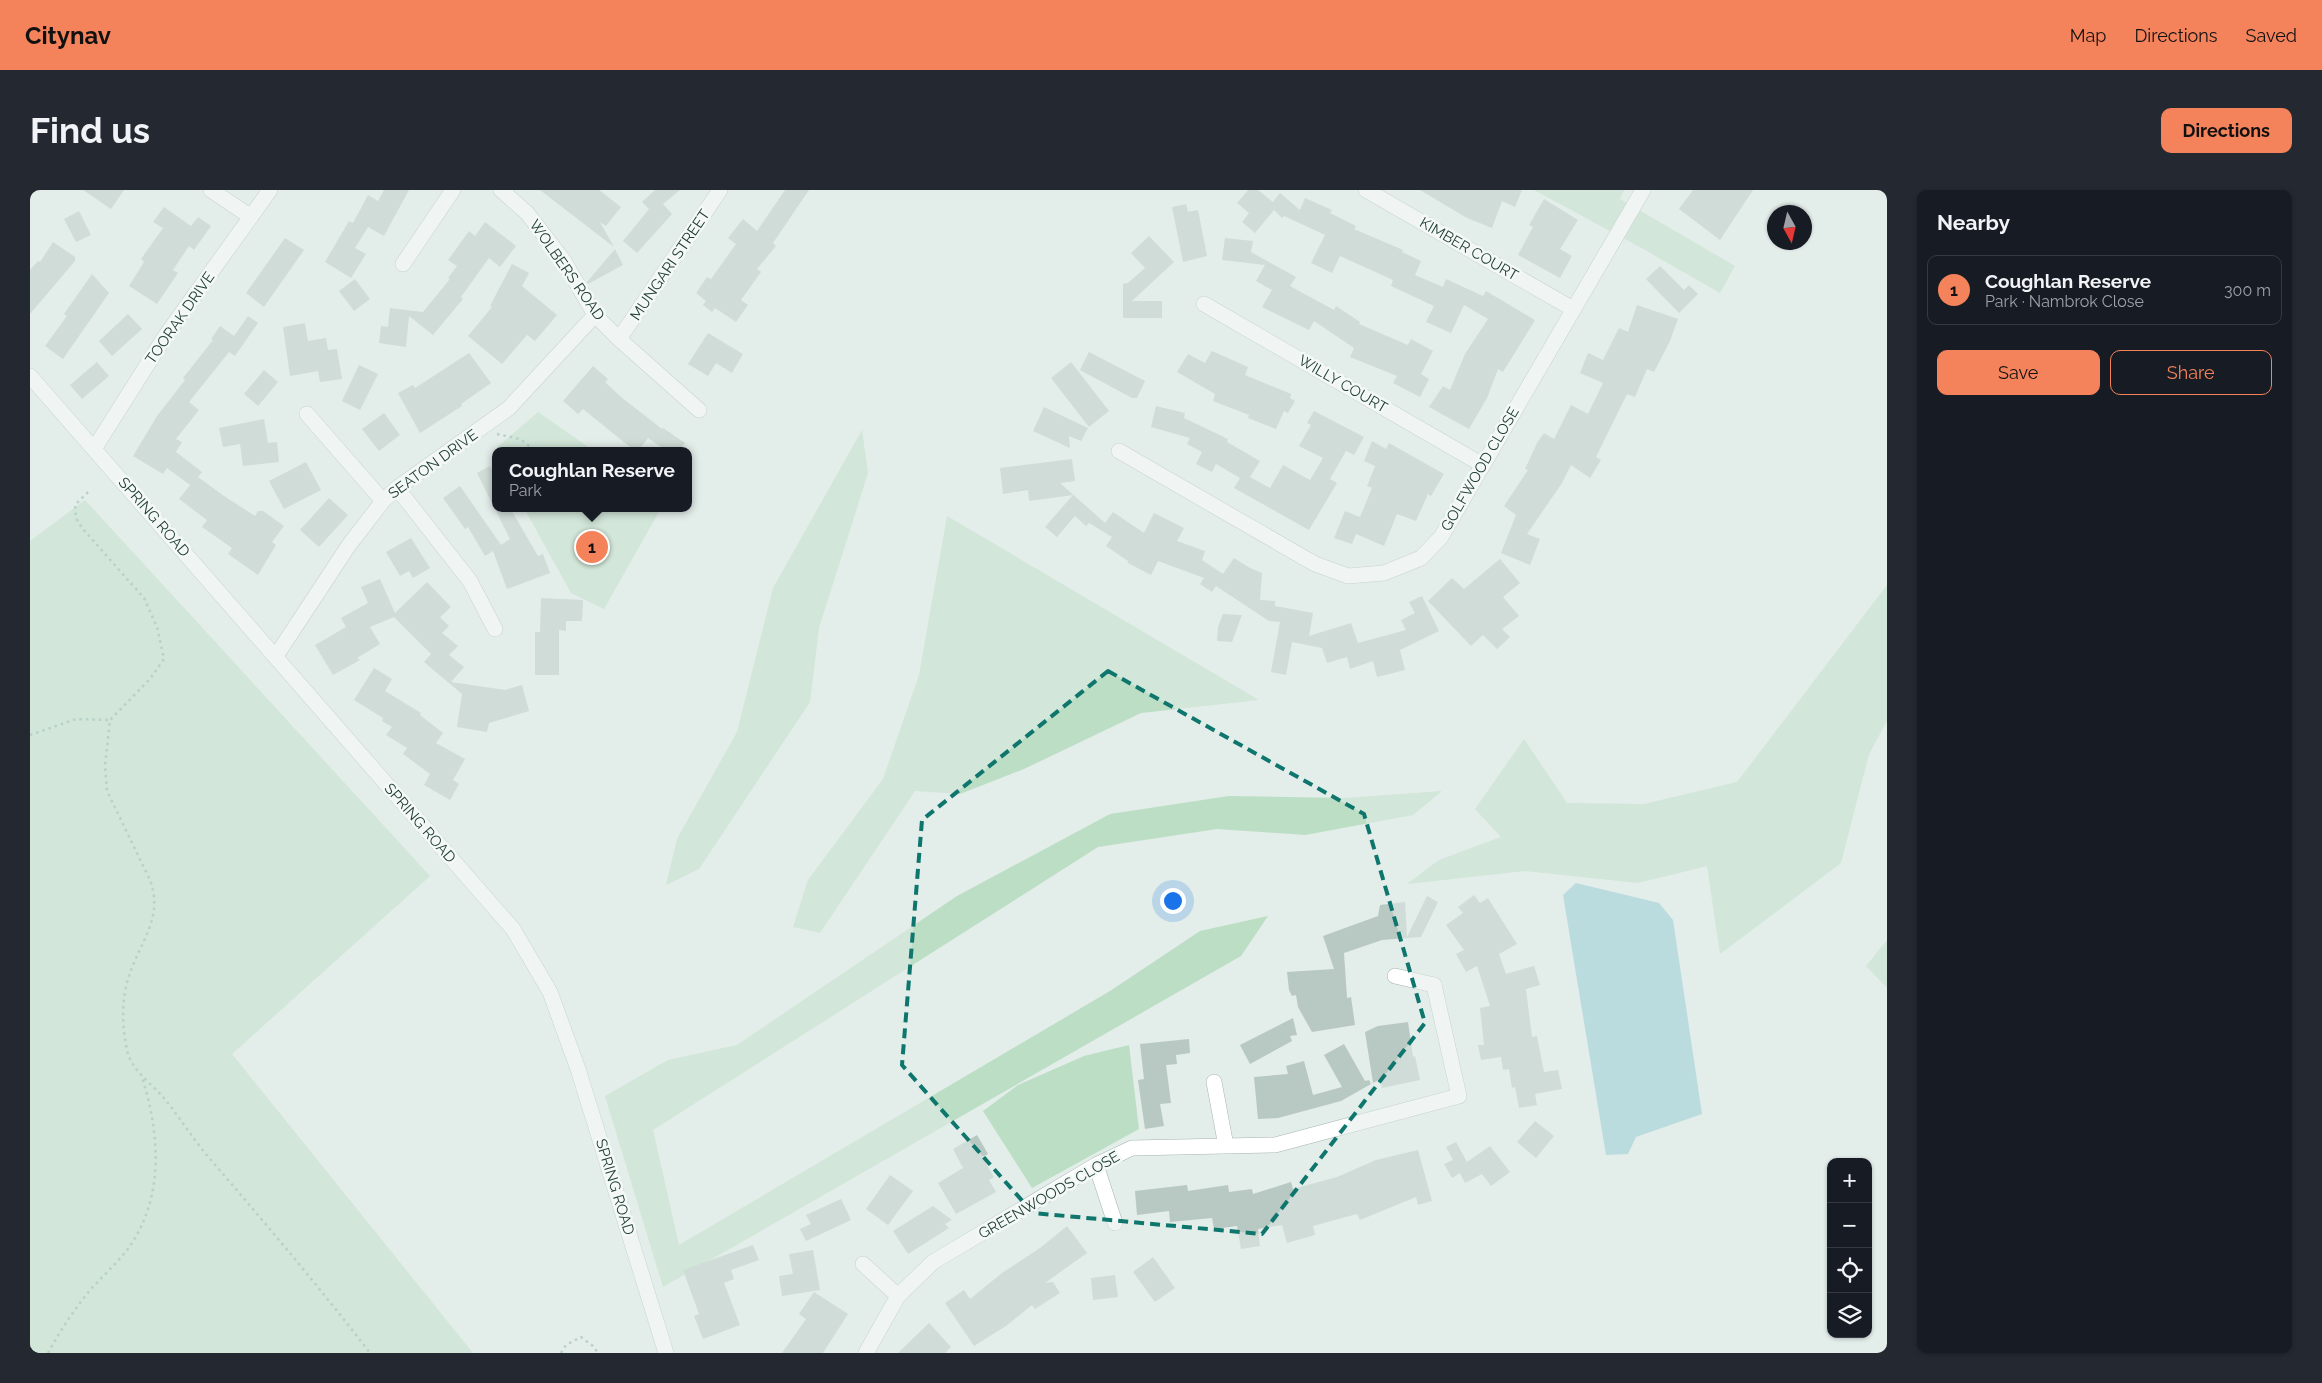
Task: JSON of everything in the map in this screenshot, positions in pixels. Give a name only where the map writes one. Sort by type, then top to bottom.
[{"type":"street","points":[[211,190],[251,217]]},
{"type":"street","name":"TOORAK DRIVE","points":[[94,449],[166,335],[270,190]]},
{"type":"street","points":[[403,264],[453,190]]},
{"type":"street","name":"WOLBERS ROAD","points":[[501,190],[527,213],[564,261],[595,315],[619,339],[699,410]]},
{"type":"street","name":"MUNGARI STREET","points":[[619,339],[720,190]]},
{"type":"street","name":"KIMBER COURT","points":[[1366,190],[1572,309]]},
{"type":"street","name":"GOLFWOOD CLOSE","points":[[1119,451],[1315,564],[1348,576],[1384,573],[1421,558],[1441,537],[1481,464],[1643,190]]},
{"type":"street","name":"WILLY COURT","points":[[1204,304],[1481,464]]},
{"type":"street","name":"SEATON DRIVE","points":[[276,656],[349,545],[382,501],[397,488],[509,408],[595,315]]},
{"type":"street","name":"SPRING ROAD","points":[[30,376],[513,929],[550,992],[578,1069],[666,1353]]},
{"type":"street","points":[[307,414],[382,501]]},
{"type":"street","points":[[397,488],[470,582],[494,629]]},
{"type":"street","name":"GREENWOODS CLOSE","points":[[866,1353],[898,1296],[933,1262],[1096,1165],[1132,1148],[1275,1145],[1459,1096],[1434,985],[1395,976]]},
{"type":"street","points":[[1214,1082],[1226,1146]]},
{"type":"street","points":[[1096,1165],[1115,1223]]},
{"type":"street","points":[[863,1264],[898,1296]]},
{"type":"path","points":[[480,429],[520,439],[531,447]]},
{"type":"path","points":[[88,492],[75,505],[76,518],[144,598],[155,621],[163,648],[164,659],[160,667],[110,720],[105,766],[107,791],[154,890],[155,904],[148,934],[129,977],[123,1012],[123,1026],[128,1053],[134,1066],[162,1096],[204,1151],[285,1245],[370,1353]]},
{"type":"path","points":[[30,735],[76,718],[110,720]]},
{"type":"path","points":[[48,1353],[86,1296],[127,1250],[136,1237],[147,1211],[156,1175],[157,1160],[152,1114],[142,1075]]},
{"type":"path","points":[[561,1353],[566,1345],[580,1337],[593,1346],[598,1353]]},
{"type":"highlighted area","points":[[1108,671],[1364,814],[1425,1023],[1262,1234],[1033,1213],[902,1065],[922,820]]},
{"type":"green space","points":[[1534,190],[1624,190],[1620,199],[1735,266],[1720,293]]},
{"type":"green space","points":[[538,412],[588,447],[498,447]]},
{"type":"green space","points":[[862,430],[868,473],[819,628],[810,702],[699,869],[666,885],[677,839],[737,732],[773,588]]},
{"type":"green space","points":[[85,500],[430,876],[232,1054],[473,1353],[30,1353],[30,541]]},
{"type":"green space","points":[[526,512],[659,512],[604,609],[571,593]]},
{"type":"green space","points":[[947,516],[1259,700],[1141,713],[1024,769],[960,794],[915,791],[820,933],[793,927],[808,880],[883,779],[919,675]]},
{"type":"green space","points":[[1887,585],[1887,721],[1869,754],[1841,863],[1720,954],[1707,866],[1638,883],[1525,871],[1407,884],[1439,860],[1501,837],[1475,809],[1524,739],[1567,803],[1644,804],[1737,782]]},
{"type":"green space","points":[[1442,791],[1413,815],[1305,835],[1217,829],[1098,847],[653,1130],[679,1245],[1110,991],[1200,931],[1268,916],[1241,956],[663,1287],[605,1096],[668,1060],[737,1045],[957,896],[1110,814],[1229,796],[1346,798]]},
{"type":"green space","points":[[1887,940],[1887,988],[1866,966]]},
{"type":"green space","points":[[1129,1045],[1139,1129],[1032,1188],[983,1111],[1018,1085],[1084,1056]]},
{"type":"water","points":[[1576,883],[1659,903],[1673,920],[1702,1114],[1636,1137],[1628,1154],[1606,1155],[1563,895]]},
{"type":"building","points":[[83,190],[124,190],[111,209]]},
{"type":"building","points":[[384,190],[409,190],[384,236],[368,227],[355,248],[366,254],[351,278],[325,262],[349,221],[353,223],[368,195],[378,201]]},
{"type":"building","points":[[540,190],[599,190],[621,207],[606,226],[600,222],[614,247]]},
{"type":"building","points":[[655,190],[680,190],[663,204],[672,214],[637,253],[623,241],[649,209],[642,202]]},
{"type":"building","points":[[785,190],[809,190],[773,243],[776,246],[757,269],[761,272],[741,300],[748,305],[736,322],[715,308],[712,312],[703,305],[706,301],[696,293],[707,277],[711,279],[736,244],[728,238],[743,219],[757,231]]},
{"type":"building","points":[[1248,190],[1258,190],[1273,202],[1280,193],[1300,210],[1305,198],[1332,210],[1330,213],[1356,226],[1354,229],[1403,250],[1402,252],[1421,261],[1415,275],[1443,287],[1446,279],[1483,296],[1486,291],[1535,320],[1503,372],[1498,369],[1487,398],[1469,429],[1429,407],[1443,386],[1450,390],[1465,354],[1488,319],[1464,305],[1451,333],[1426,322],[1434,306],[1391,286],[1393,280],[1340,256],[1332,273],[1311,263],[1325,235],[1284,216],[1282,218],[1274,210],[1255,233],[1242,222],[1249,213],[1237,203]]},
{"type":"building","points":[[1420,190],[1522,190],[1515,207],[1502,201],[1492,228],[1467,218]]},
{"type":"building","points":[[1693,190],[1753,190],[1720,240],[1679,209]]},
{"type":"building","points":[[1544,199],[1578,220],[1560,249],[1572,256],[1560,278],[1518,255],[1533,227],[1529,225]]},
{"type":"building","points":[[1186,204],[1188,212],[1198,210],[1207,256],[1183,262],[1172,207]]},
{"type":"building","points":[[164,207],[191,226],[198,217],[211,226],[194,250],[189,246],[173,270],[178,273],[157,304],[129,286],[144,262],[141,259],[163,228],[153,222]]},
{"type":"building","points":[[79,211],[91,235],[76,242],[64,219]]},
{"type":"building","points":[[485,222],[516,246],[500,267],[489,258],[461,297],[463,299],[433,335],[409,316],[406,347],[379,343],[381,326],[388,327],[390,308],[423,312],[450,279],[448,278],[457,266],[448,260],[469,231],[475,236]]},
{"type":"building","points":[[1149,236],[1174,262],[1132,301],[1162,301],[1162,318],[1123,318],[1123,284],[1128,283],[1145,268],[1131,253]]},
{"type":"building","points":[[285,238],[304,250],[264,307],[246,293]]},
{"type":"building","points":[[1225,238],[1253,241],[1251,252],[1296,277],[1290,286],[1334,310],[1336,306],[1360,322],[1359,324],[1408,345],[1411,339],[1433,351],[1421,374],[1429,379],[1420,397],[1393,383],[1397,376],[1350,357],[1354,348],[1314,321],[1309,330],[1262,307],[1272,290],[1256,281],[1265,265],[1222,260]]},
{"type":"building","points":[[53,242],[75,257],[75,261],[30,314],[30,270],[38,261],[40,262]]},
{"type":"building","points":[[615,249],[623,265],[588,284],[587,282]]},
{"type":"building","points":[[512,264],[529,273],[522,286],[557,315],[535,341],[527,335],[502,364],[468,336],[492,307],[490,306]]},
{"type":"building","points":[[1660,266],[1684,290],[1689,285],[1698,294],[1679,313],[1646,279]]},
{"type":"building","points":[[92,274],[109,293],[63,359],[45,346],[67,316],[64,314]]},
{"type":"building","points":[[355,279],[370,299],[354,311],[339,291]]},
{"type":"building","points":[[1637,305],[1678,319],[1670,341],[1654,372],[1647,369],[1635,397],[1627,394],[1596,457],[1601,460],[1590,478],[1571,465],[1562,483],[1527,534],[1540,539],[1530,565],[1501,553],[1516,515],[1504,506],[1528,470],[1525,469],[1537,443],[1544,433],[1554,439],[1571,405],[1588,414],[1603,383],[1580,373],[1588,353],[1603,360],[1619,328],[1628,332]]},
{"type":"building","points":[[128,314],[142,329],[112,356],[99,341]]},
{"type":"building","points":[[248,316],[258,323],[235,356],[229,352],[189,402],[199,410],[176,439],[182,442],[176,452],[202,472],[198,477],[224,496],[255,516],[258,511],[263,511],[284,526],[272,542],[276,545],[258,575],[228,554],[232,548],[202,527],[207,520],[179,499],[190,485],[167,468],[163,474],[133,456],[157,416],[185,380],[183,378],[213,340],[211,339],[220,326],[234,336]]},
{"type":"building","points":[[305,323],[308,341],[326,338],[328,350],[337,349],[342,379],[320,382],[318,371],[290,376],[283,327]]},
{"type":"building","points":[[708,333],[743,354],[732,373],[716,363],[708,376],[688,364]]},
{"type":"building","points":[[1212,351],[1248,367],[1245,375],[1291,394],[1290,398],[1295,401],[1288,413],[1284,411],[1276,429],[1248,418],[1249,415],[1213,401],[1215,394],[1177,372],[1188,354],[1205,363]]},
{"type":"building","points":[[1089,352],[1145,381],[1137,398],[1132,398],[1080,370]]},
{"type":"building","points":[[469,353],[491,383],[461,404],[462,406],[420,433],[398,393],[413,385],[415,388]]},
{"type":"building","points":[[97,362],[109,376],[82,399],[70,385]]},
{"type":"building","points":[[1071,362],[1109,411],[1089,427],[1051,378]]},
{"type":"building","points":[[359,365],[378,374],[360,410],[342,401]]},
{"type":"building","points":[[593,366],[608,379],[605,382],[621,397],[662,429],[685,443],[682,447],[661,447],[648,438],[641,447],[630,447],[583,409],[578,414],[563,401]]},
{"type":"building","points":[[264,370],[278,382],[258,406],[244,394]]},
{"type":"building","points":[[1156,406],[1185,413],[1184,418],[1228,439],[1227,442],[1260,461],[1250,477],[1270,488],[1283,465],[1310,480],[1323,458],[1299,446],[1311,425],[1307,423],[1314,411],[1364,437],[1354,455],[1346,451],[1330,479],[1337,483],[1309,530],[1234,488],[1240,478],[1216,464],[1212,472],[1196,464],[1202,452],[1187,444],[1190,438],[1151,427]]},
{"type":"building","points":[[1044,407],[1088,428],[1081,441],[1069,436],[1070,448],[1033,431]]},
{"type":"building","points":[[384,413],[400,435],[379,451],[362,429]]},
{"type":"building","points":[[264,419],[268,443],[277,442],[279,462],[243,466],[240,444],[223,447],[219,428]]},
{"type":"building","points":[[1372,441],[1386,449],[1389,443],[1444,474],[1431,496],[1428,494],[1416,521],[1397,514],[1384,546],[1356,534],[1352,544],[1334,538],[1345,511],[1360,517],[1372,488],[1367,486],[1375,466],[1364,461]]},
{"type":"building","points":[[1072,459],[1075,481],[1060,483],[1105,523],[1113,512],[1144,533],[1154,513],[1184,528],[1177,541],[1205,551],[1202,560],[1223,574],[1234,558],[1262,573],[1260,600],[1275,601],[1275,606],[1313,613],[1309,636],[1351,623],[1358,643],[1406,630],[1401,620],[1415,613],[1409,602],[1422,596],[1439,631],[1400,650],[1405,670],[1377,677],[1373,661],[1350,669],[1347,657],[1327,663],[1322,648],[1292,642],[1286,675],[1271,672],[1280,622],[1269,621],[1216,586],[1212,592],[1200,584],[1204,578],[1158,561],[1151,575],[1128,563],[1128,561],[1106,546],[1112,537],[1089,523],[1086,526],[1075,516],[1057,537],[1045,527],[1073,495],[1029,501],[1028,490],[1003,494],[1000,468]]},
{"type":"building","points":[[306,462],[321,490],[284,509],[269,481]]},
{"type":"building","points":[[490,466],[492,470],[492,503],[477,473]]},
{"type":"building","points":[[460,486],[501,545],[510,539],[496,512],[512,512],[538,556],[543,554],[550,573],[507,589],[493,551],[485,556],[468,527],[465,529],[443,498]]},
{"type":"building","points":[[329,498],[348,515],[319,547],[300,530]]},
{"type":"building","points":[[411,538],[430,568],[413,578],[409,571],[400,576],[386,552]]},
{"type":"building","points":[[1500,559],[1520,583],[1503,597],[1519,616],[1502,629],[1510,637],[1497,649],[1483,635],[1471,646],[1428,601],[1452,578],[1464,589]]},
{"type":"building","points":[[380,579],[395,613],[427,582],[451,607],[440,617],[449,626],[442,633],[458,646],[449,655],[464,667],[451,682],[505,690],[522,685],[529,711],[489,723],[487,732],[457,727],[462,694],[424,662],[431,654],[394,617],[370,627],[380,644],[357,658],[360,660],[333,675],[315,645],[346,627],[341,618],[368,603],[361,587]]},
{"type":"building","points":[[541,598],[583,600],[582,621],[566,621],[566,631],[559,630],[559,675],[535,675],[535,632],[540,632]]},
{"type":"building","points":[[1223,614],[1242,615],[1232,642],[1217,641],[1218,627]]},
{"type":"building","points":[[374,668],[392,679],[385,691],[421,713],[420,715],[443,733],[436,743],[465,759],[453,780],[459,784],[450,800],[424,785],[430,774],[403,754],[407,748],[386,735],[392,727],[382,721],[383,718],[354,700]]},
{"type":"building","points":[[1474,895],[1480,903],[1488,898],[1517,944],[1499,954],[1506,974],[1534,966],[1540,985],[1526,989],[1532,1037],[1537,1036],[1544,1072],[1558,1070],[1562,1089],[1535,1094],[1537,1105],[1519,1108],[1515,1087],[1512,1088],[1509,1069],[1503,1070],[1501,1057],[1481,1060],[1478,1045],[1484,1045],[1480,1008],[1490,1006],[1477,966],[1466,972],[1456,954],[1464,950],[1446,925],[1463,913],[1458,907]]},
{"type":"building","points":[[1427,896],[1438,902],[1421,937],[1382,940],[1344,953],[1347,998],[1351,997],[1355,1025],[1312,1032],[1298,1007],[1296,995],[1292,996],[1289,990],[1287,972],[1334,969],[1323,936],[1378,916],[1380,905],[1405,902],[1407,937]]},
{"type":"building","points":[[1293,1018],[1297,1035],[1290,1036],[1292,1041],[1250,1064],[1240,1045]]},
{"type":"building","points":[[1408,1022],[1413,1057],[1415,1056],[1420,1080],[1382,1088],[1380,1079],[1373,1083],[1365,1032],[1378,1026]]},
{"type":"building","points":[[1189,1039],[1190,1053],[1176,1055],[1177,1064],[1166,1065],[1171,1103],[1160,1104],[1164,1126],[1145,1129],[1138,1080],[1144,1079],[1140,1044]]},
{"type":"building","points":[[1344,1044],[1365,1081],[1369,1080],[1371,1084],[1341,1101],[1278,1118],[1258,1119],[1254,1077],[1288,1074],[1286,1066],[1304,1061],[1313,1095],[1342,1087],[1324,1055]]},
{"type":"building","points":[[1535,1121],[1554,1136],[1536,1158],[1517,1142]]},
{"type":"building","points":[[977,1135],[988,1154],[982,1157],[994,1177],[989,1180],[996,1192],[956,1214],[938,1183],[963,1168],[953,1149]]},
{"type":"building","points":[[1456,1142],[1467,1162],[1490,1146],[1510,1172],[1491,1186],[1482,1174],[1465,1183],[1460,1173],[1452,1178],[1444,1164],[1453,1160],[1446,1147]]},
{"type":"building","points":[[1418,1150],[1432,1201],[1418,1205],[1416,1197],[1360,1220],[1357,1214],[1313,1226],[1315,1235],[1287,1243],[1282,1225],[1258,1229],[1260,1246],[1241,1249],[1237,1226],[1214,1229],[1212,1218],[1170,1222],[1169,1211],[1137,1215],[1135,1191],[1187,1185],[1188,1191],[1228,1185],[1229,1192],[1252,1189],[1253,1194],[1291,1182],[1293,1189],[1337,1177],[1376,1160]]},
{"type":"building","points":[[890,1175],[913,1191],[888,1225],[866,1209]]},
{"type":"building","points":[[841,1199],[851,1220],[806,1241],[800,1229],[811,1224],[806,1215]]},
{"type":"building","points":[[933,1206],[952,1220],[945,1224],[949,1228],[908,1254],[893,1231]]},
{"type":"building","points":[[1067,1226],[1087,1253],[1045,1283],[1053,1282],[1060,1293],[1035,1309],[1032,1305],[1006,1326],[974,1346],[945,1303],[964,1290],[970,1299],[1002,1273],[1040,1248]]},
{"type":"building","points":[[753,1245],[759,1260],[731,1270],[734,1279],[724,1283],[740,1325],[703,1339],[694,1316],[699,1314],[683,1270]]},
{"type":"building","points":[[813,1250],[820,1290],[782,1296],[779,1276],[793,1274],[789,1254]]},
{"type":"building","points":[[1153,1257],[1175,1288],[1155,1302],[1133,1272]]},
{"type":"building","points":[[1115,1275],[1118,1297],[1093,1300],[1091,1278]]},
{"type":"building","points":[[814,1292],[848,1314],[823,1353],[782,1353],[806,1319],[799,1314]]},
{"type":"building","points":[[929,1323],[951,1347],[945,1353],[898,1353]]},
{"type":"place","name":"Coughlan Reserve","points":[[592,547]]}]
